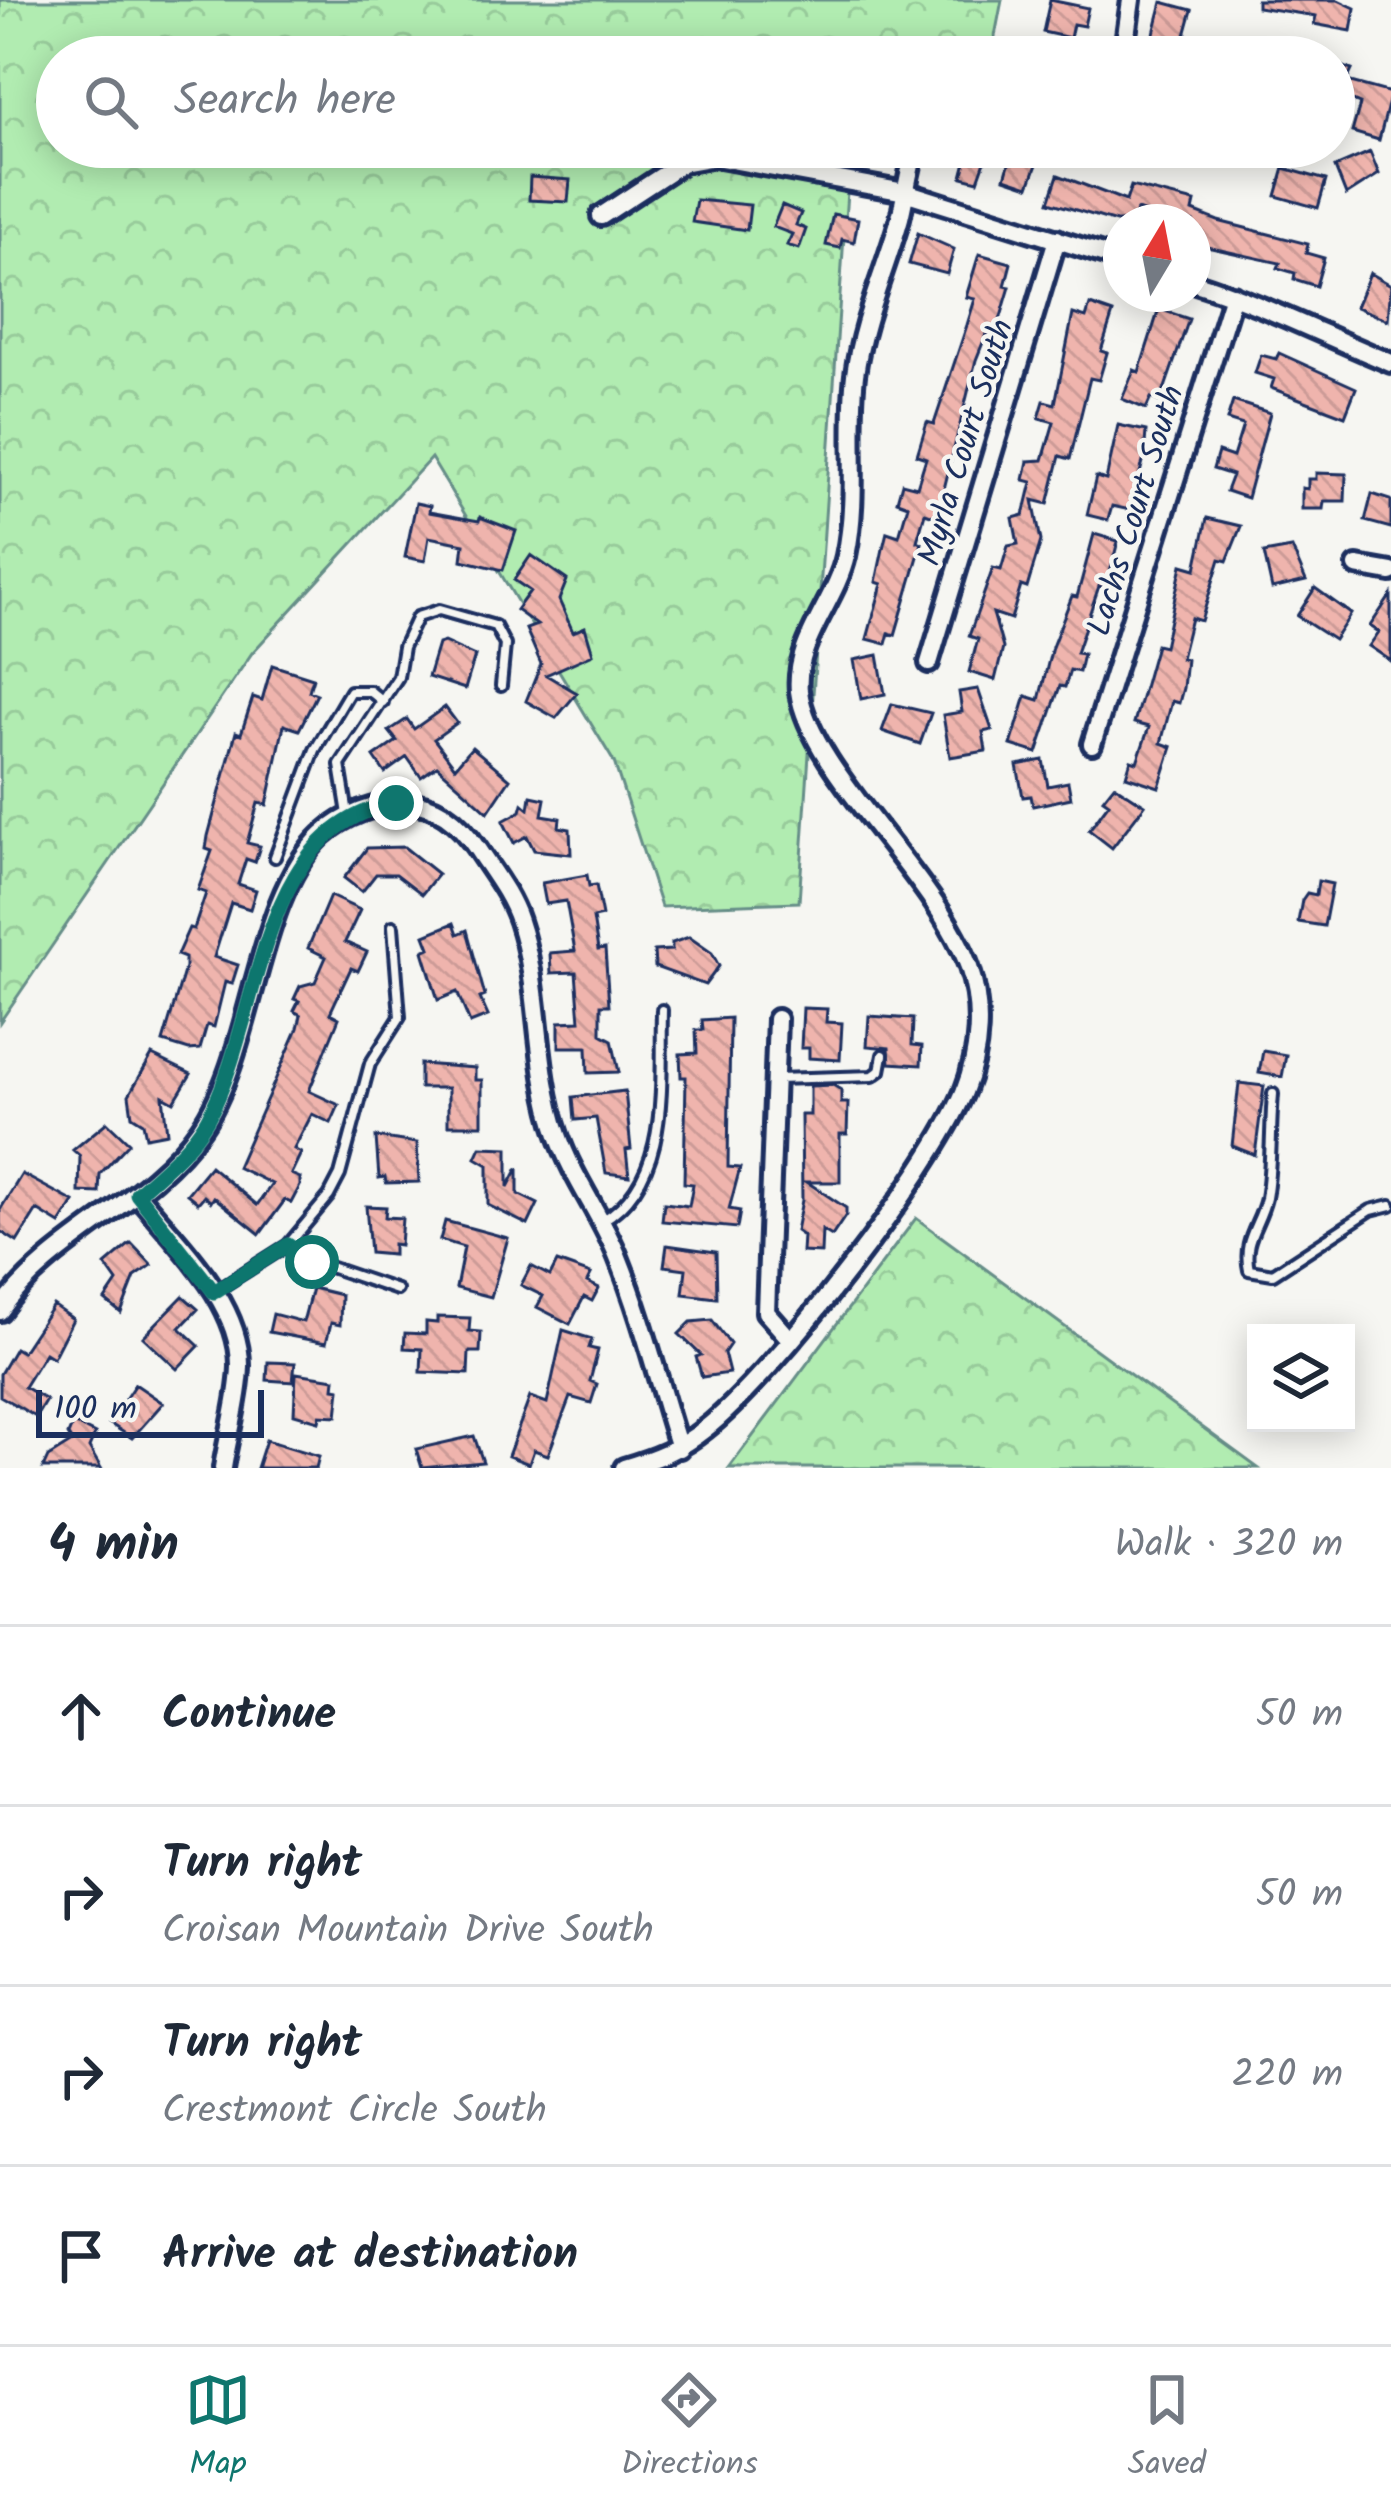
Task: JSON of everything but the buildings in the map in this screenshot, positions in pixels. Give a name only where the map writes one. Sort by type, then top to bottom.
[{"type":"street","points":[[1126,36],[1130,0]]},
{"type":"street","points":[[601,216],[679,168]]},
{"type":"street","points":[[775,168],[905,192],[1103,254]]},
{"type":"street","points":[[624,1468],[679,1448],[739,1397],[789,1338],[939,1137],[964,1093],[978,1031],[975,987],[960,944],[924,884],[814,734],[799,686],[802,657],[846,557],[854,499],[856,370],[911,168]]},
{"type":"street","name":"Myrla Court South","points":[[929,663],[1058,239]]},
{"type":"street","points":[[1211,288],[1289,314],[1320,334],[1391,363]]},
{"type":"street","name":"Lachs Court South","points":[[1092,744],[1233,295]]},
{"type":"street","points":[[1358,566],[1391,572]]},
{"type":"street","points":[[0,1311],[42,1266],[137,1194],[207,1120],[295,875],[318,839],[349,817],[396,803],[433,807],[469,836],[509,896],[525,945],[549,1106],[581,1193],[601,1222],[625,1274],[679,1448]]},
{"type":"street","points":[[777,1019],[766,1312],[789,1338]]},
{"type":"street","points":[[137,1194],[214,1292],[234,1328],[240,1363],[223,1468]]},
{"type":"lane","points":[[349,817],[340,765],[398,677],[417,616],[439,610],[495,626],[505,645],[501,686]]},
{"type":"lane","points":[[275,857],[315,750],[350,691],[370,691],[383,701]]},
{"type":"lane","points":[[214,1292],[288,1245],[329,1196],[340,1175],[370,1064],[400,1017],[393,926]]},
{"type":"lane","points":[[601,1222],[631,1201],[646,1178],[659,1094],[662,1010]]},
{"type":"lane","points":[[776,1079],[873,1076],[880,1072],[883,1055]]},
{"type":"lane","points":[[1273,1094],[1265,1202],[1250,1232],[1246,1254],[1250,1270],[1273,1274],[1371,1210],[1391,1204]]},
{"type":"lane","points":[[288,1245],[312,1262],[397,1290]]},
{"type":"green space","points":[[0,0],[1002,0],[995,36],[36,36],[36,168],[849,168],[799,902],[661,907],[614,762],[431,458],[252,653],[0,1022]]},
{"type":"green space","points":[[916,1218],[1258,1468],[729,1468]]},
{"type":"route","points":[[312,1262],[288,1245],[268,1253],[214,1292],[137,1194],[172,1163],[207,1120],[230,1066],[281,909],[305,856],[332,826],[376,806],[396,803]]}]
